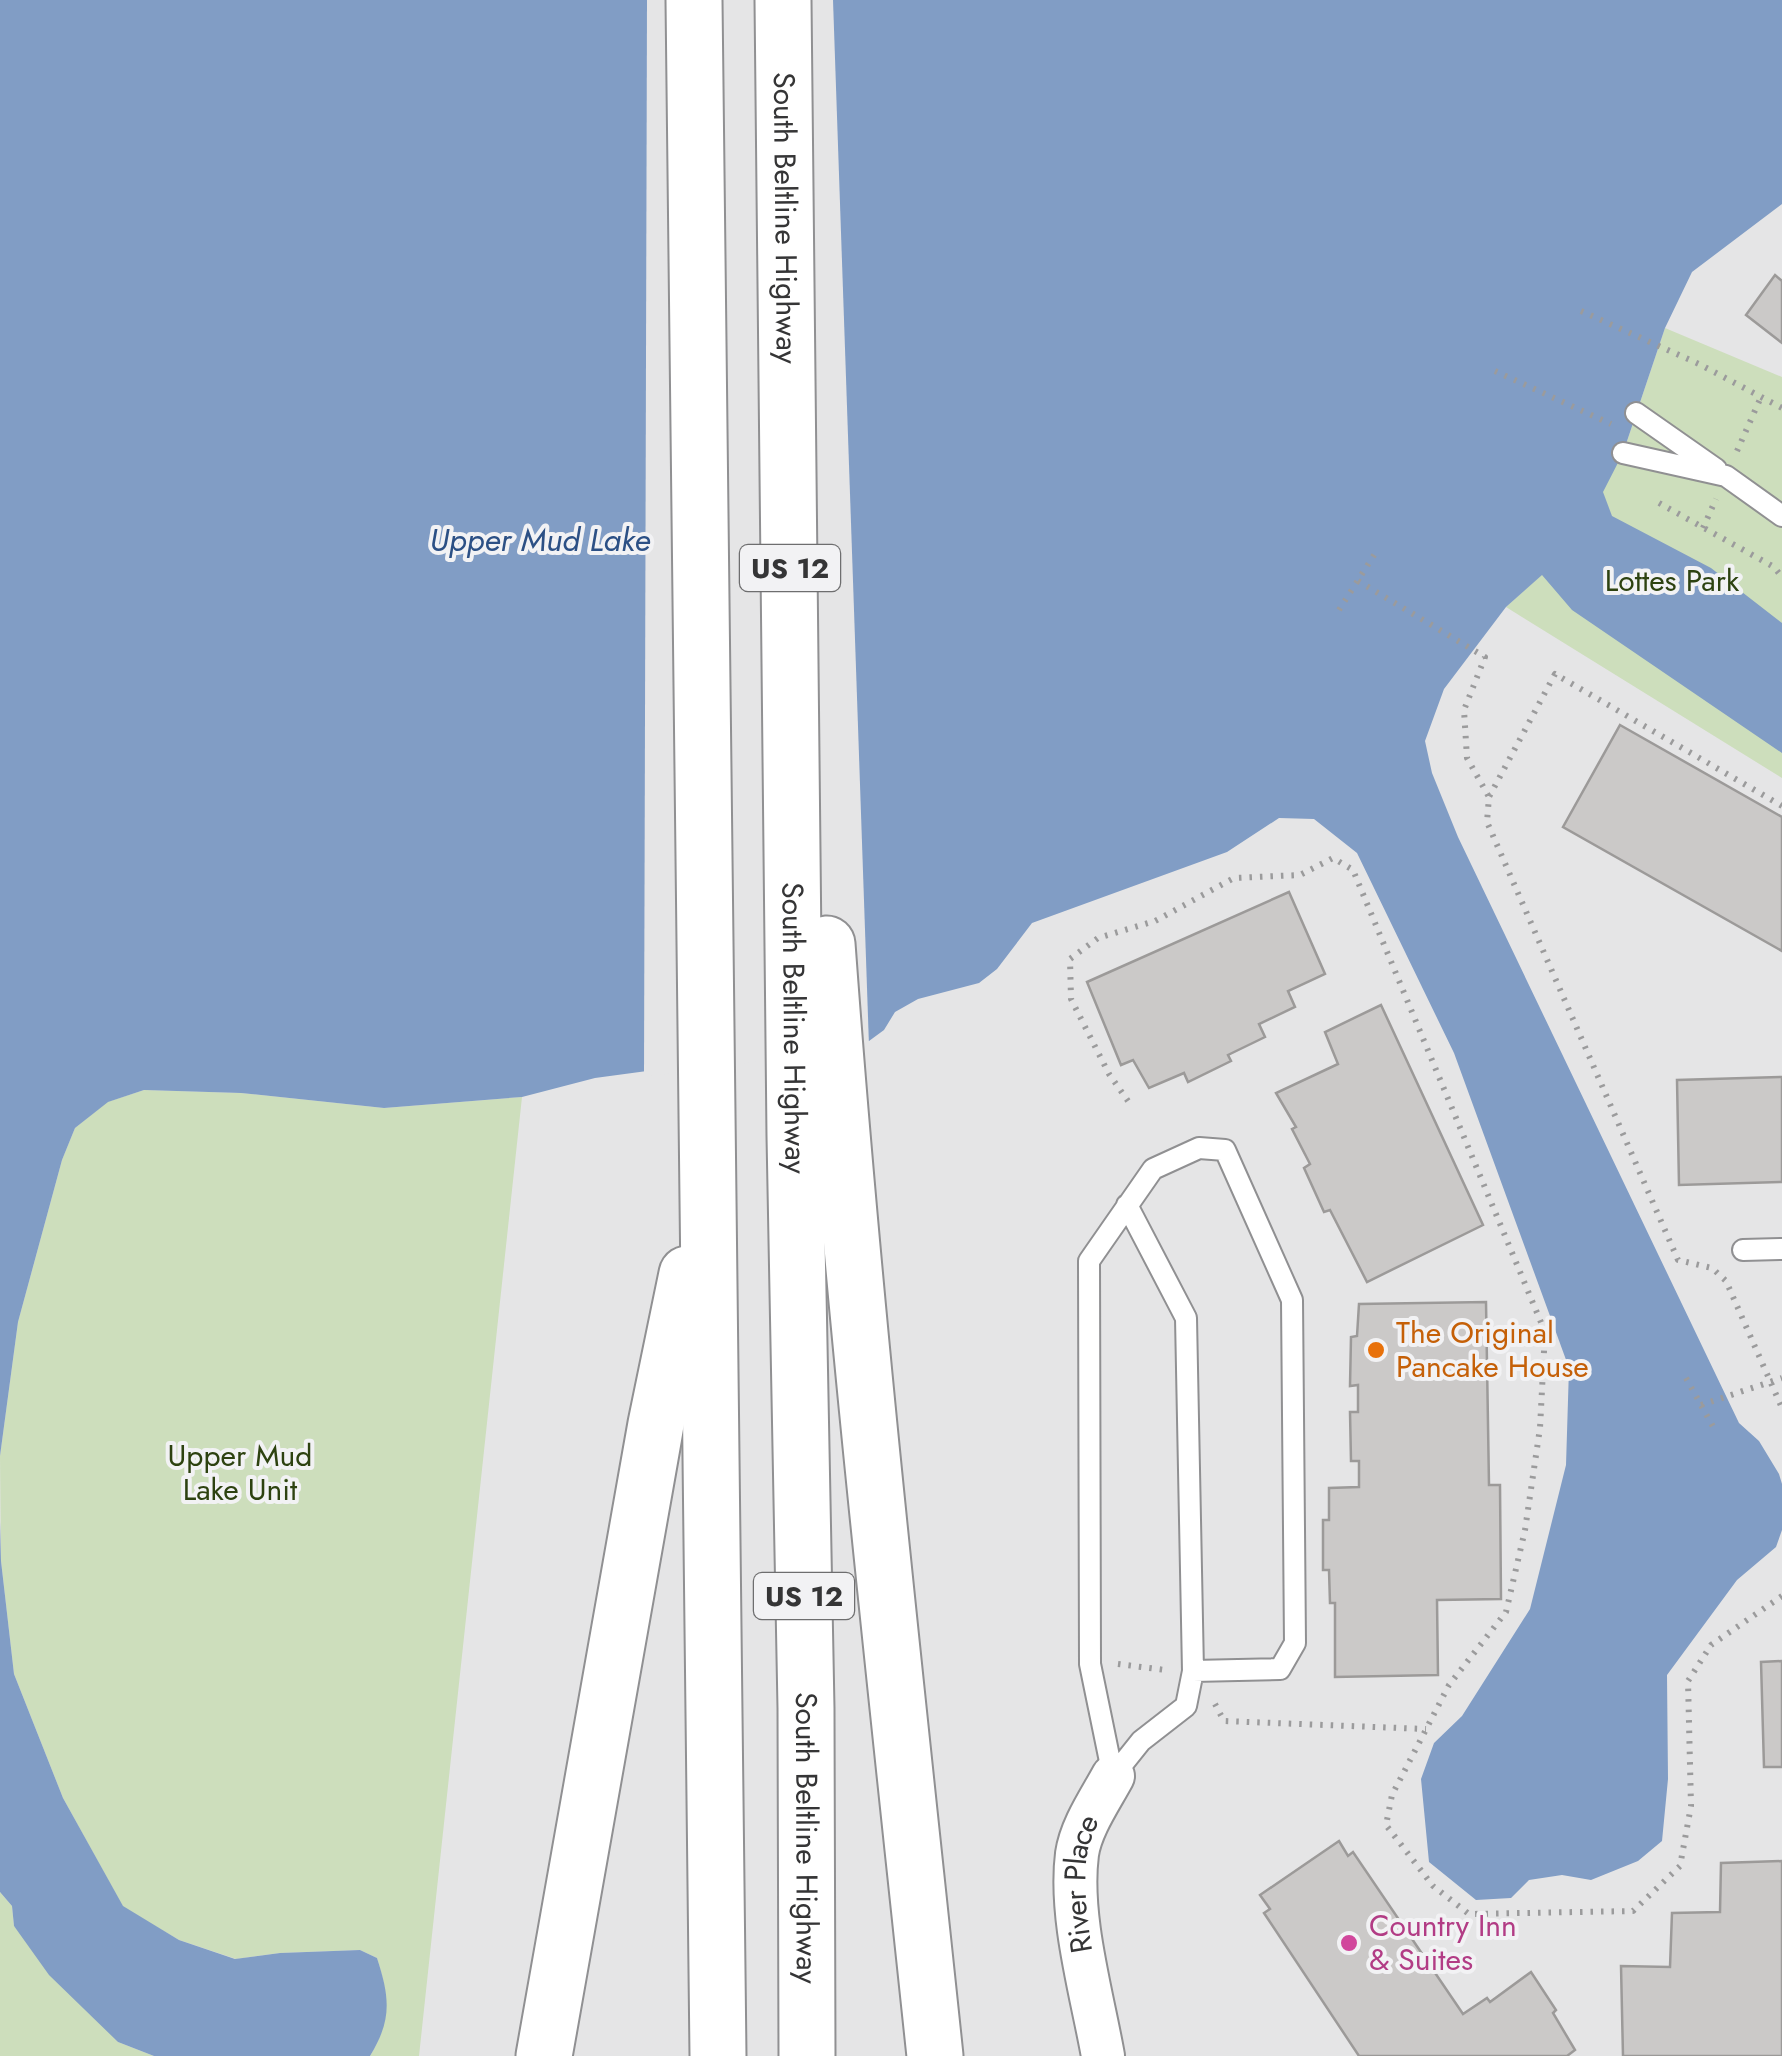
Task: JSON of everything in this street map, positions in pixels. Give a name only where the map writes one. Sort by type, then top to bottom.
[{"type":"highway","name":"US 12","points":[[694,0],[718,2056]]},
{"type":"highway","name":"South Beltline Highway","points":[[783,0],[789,425],[818,1135],[806,1708],[807,2056]]},
{"type":"highway","points":[[818,1135],[934,2056]]},
{"type":"highway","points":[[544,2056],[656,1424],[708,1156]]},
{"type":"street","name":"River Place","points":[[1104,2056],[1076,1902],[1077,1851],[1114,1776]]},
{"type":"lane","points":[[1636,413],[1781,515]]},
{"type":"lane","points":[[1623,452],[1726,476]]},
{"type":"lane","points":[[1114,1776],[1092,1676],[1089,1261],[1154,1169],[1200,1148],[1225,1150],[1292,1300],[1294,1643],[1280,1669],[1192,1677]]},
{"type":"lane","points":[[1114,1776],[1141,1741],[1186,1706],[1192,1677],[1186,1318],[1127,1205]]},
{"type":"lane","points":[[1742,1250],[1782,1249]]},
{"type":"path","points":[[1581,311],[1699,364],[1782,408]]},
{"type":"path","points":[[1660,503],[1774,568],[1782,578]]},
{"type":"path","points":[[1339,610],[1376,552]]},
{"type":"path","points":[[1358,580],[1485,658],[1464,710],[1466,758],[1489,796]]},
{"type":"path","points":[[1782,806],[1555,674],[1489,796],[1488,822],[1678,1260],[1712,1268],[1726,1281],[1782,1408]]},
{"type":"path","points":[[1128,1100],[1109,1074],[1071,999],[1070,959],[1098,938],[1155,921],[1234,878],[1300,876],[1334,858],[1353,870],[1544,1332],[1540,1428],[1506,1612],[1449,1685],[1392,1795],[1386,1825],[1434,1886],[1469,1914],[1633,1911],[1680,1866],[1691,1806],[1688,1681],[1711,1645],[1782,1596]]},
{"type":"path","points":[[1686,1378],[1716,1432]]},
{"type":"path","points":[[1702,1405],[1782,1378]]},
{"type":"path","points":[[1092,1676],[1120,1663],[1158,1667],[1192,1677],[1208,1691],[1224,1721],[1427,1729]]},
{"type":"green space","name":"Lottes Park","points":[[1665,328],[1782,377],[1782,778],[1506,607],[1542,574],[1623,453]]},
{"type":"green space","name":"Upper Mud Lake Unit","points":[[144,1090],[241,1093],[384,1108],[522,1097],[419,2056],[370,2056],[382,2031],[386,2008],[377,1958],[360,1950],[236,1959],[179,1940],[123,1907],[63,1798],[14,1674],[1,1561],[0,1456],[18,1322],[62,1160],[75,1128],[107,1102]]},
{"type":"green space","points":[[0,1892],[12,1906],[14,1926],[118,2042],[154,2056],[0,2056]]},
{"type":"water","name":"Upper Mud Lake","points":[[0,0],[1782,0],[1782,204],[1692,272],[1665,328],[1623,453],[1603,492],[1612,516],[1711,568],[1782,623],[1782,753],[1572,610],[1542,575],[1506,607],[1444,689],[1425,741],[1432,773],[1458,837],[1739,1423],[1759,1441],[1782,1484],[1782,1530],[1776,1547],[1737,1580],[1667,1675],[1668,1779],[1662,1841],[1638,1861],[1591,1880],[1562,1875],[1529,1880],[1511,1898],[1476,1900],[1429,1862],[1421,1779],[1434,1743],[1462,1716],[1530,1609],[1566,1465],[1569,1368],[1454,1053],[1357,853],[1314,819],[1279,818],[1227,852],[1032,923],[997,969],[979,983],[918,999],[895,1012],[884,1030],[869,1041],[595,1078],[522,1097],[384,1108],[241,1093],[144,1090],[108,1102],[75,1128],[62,1160],[18,1322],[0,1456]]},
{"type":"water","points":[[0,1521],[14,1674],[63,1798],[123,1906],[179,1940],[235,1959],[360,1950],[377,1958],[387,2008],[370,2056],[154,2056],[118,2042],[49,1975],[14,1926],[12,1906],[0,1892]]},
{"type":"pier","points":[[647,0],[833,0],[869,1046],[644,1077]]},
{"type":"building","points":[[1775,275],[1782,281],[1782,343],[1746,315]]},
{"type":"building","points":[[1620,725],[1782,817],[1782,951],[1563,827]]},
{"type":"building","points":[[1289,892],[1325,974],[1288,991],[1295,1007],[1259,1024],[1265,1037],[1228,1055],[1231,1061],[1188,1082],[1184,1073],[1149,1088],[1133,1060],[1121,1065],[1087,982]]},
{"type":"building","points":[[1381,1005],[1483,1225],[1367,1282],[1330,1210],[1324,1212],[1304,1168],[1310,1164],[1292,1129],[1296,1127],[1276,1093],[1338,1064],[1325,1032]]},
{"type":"building","points":[[1782,1077],[1782,1182],[1679,1185],[1677,1080]]},
{"type":"building","points":[[1486,1302],[1489,1485],[1500,1485],[1501,1599],[1437,1600],[1438,1675],[1335,1677],[1335,1603],[1330,1603],[1329,1570],[1323,1570],[1323,1520],[1329,1520],[1329,1488],[1359,1487],[1359,1461],[1351,1461],[1350,1412],[1358,1412],[1358,1385],[1350,1386],[1351,1337],[1357,1336],[1359,1304]]},
{"type":"building","points":[[1782,1661],[1782,1767],[1764,1767],[1761,1662]]},
{"type":"building","name":"Country Inn & Suites","points":[[1339,1841],[1348,1856],[1353,1852],[1463,2014],[1487,1998],[1490,2002],[1531,1972],[1556,2010],[1553,2013],[1575,2050],[1567,2056],[1359,2056],[1264,1913],[1270,1909],[1260,1895]]},
{"type":"building","points":[[1782,1861],[1782,2056],[1623,2056],[1621,1966],[1670,1967],[1672,1913],[1720,1912],[1721,1863]]},
{"type":"place","name":"The Original Pancake House","points":[[1376,1350]]},
{"type":"place","name":"Country Inn & Suites","points":[[1349,1943]]}]
